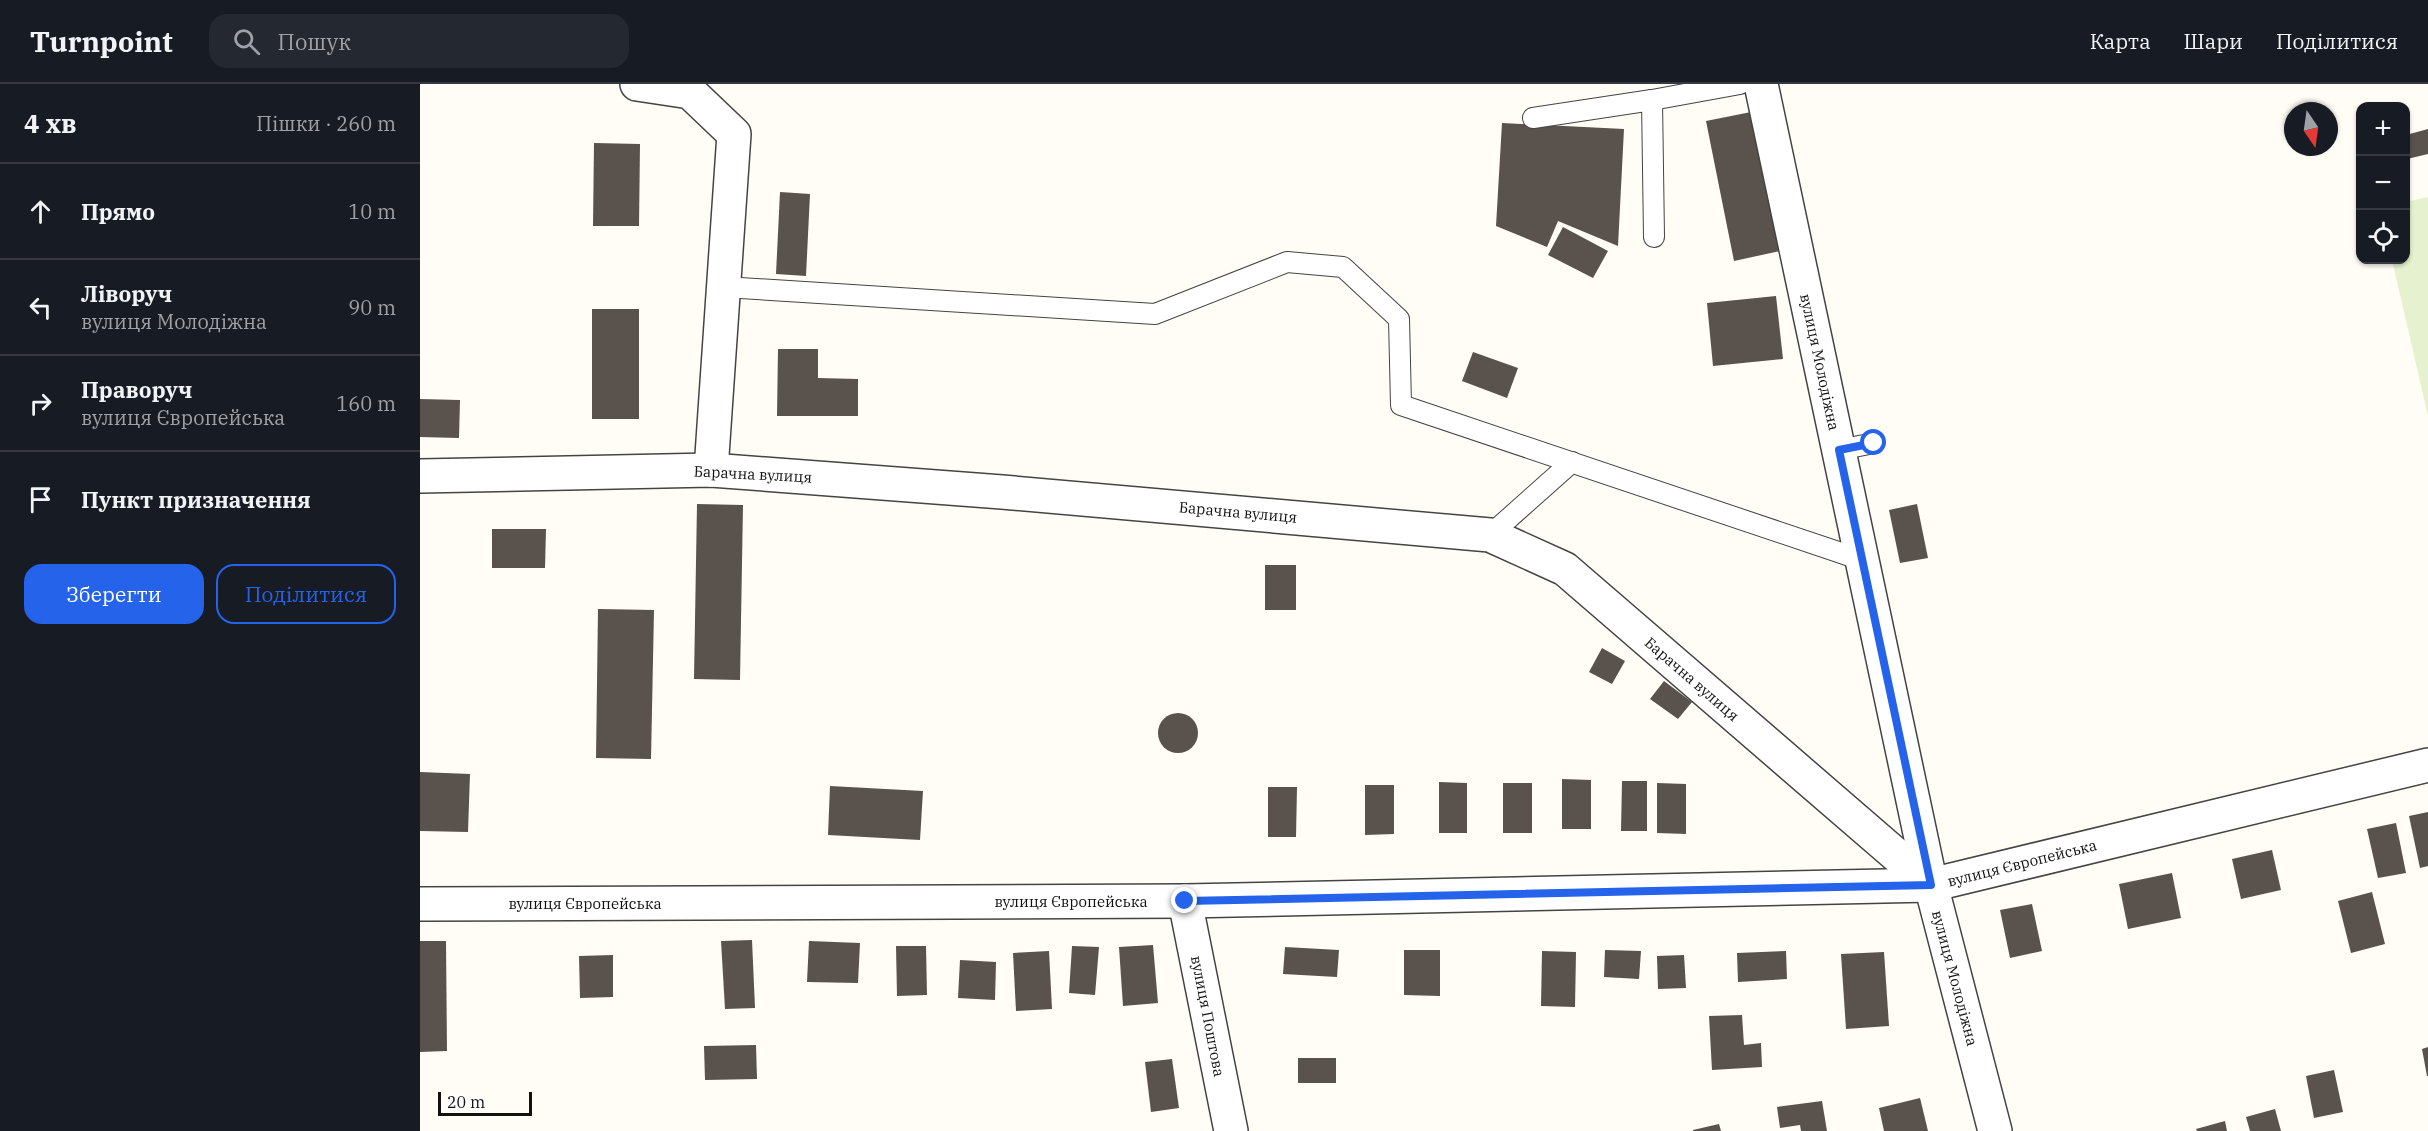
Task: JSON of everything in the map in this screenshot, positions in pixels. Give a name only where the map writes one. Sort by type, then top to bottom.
[{"type":"street","points":[[638,84],[690,92],[734,134],[711,470]]},
{"type":"street","name":"вулиця Молодіжна","points":[[1761,84],[1931,885],[1995,1131]]},
{"type":"street","name":"Барачна вулиця","points":[[420,476],[711,470],[1002,492],[1490,535],[1565,569],[1931,885]]},
{"type":"street","name":"вулиця Європейська","points":[[420,904],[1185,901],[1931,885],[2428,765]]},
{"type":"street","name":"вулиця Поштова","points":[[1185,901],[1231,1131]]},
{"type":"lane","points":[[1533,118],[1740,84]]},
{"type":"lane","points":[[1652,100],[1654,237]]},
{"type":"lane","points":[[724,287],[1155,314],[1287,262],[1343,267],[1399,319],[1401,405],[1862,560]]},
{"type":"lane","points":[[1839,450],[1874,443]]},
{"type":"lane","points":[[1490,535],[1572,462]]},
{"type":"green space","points":[[2428,197],[2428,416],[2393,264],[2410,264],[2410,201]]},
{"type":"building","points":[[1751,112],[1780,251],[1734,261],[1706,121]]},
{"type":"building","points":[[1502,123],[1624,129],[1618,246],[1558,221],[1547,247],[1496,226]]},
{"type":"building","points":[[2428,129],[2428,154],[2410,158],[2410,134]]},
{"type":"building","points":[[594,143],[640,144],[639,226],[593,226]]},
{"type":"building","points":[[780,192],[810,194],[806,276],[776,274]]},
{"type":"building","points":[[1563,227],[1608,251],[1593,278],[1548,255]]},
{"type":"building","points":[[1776,296],[1783,359],[1713,366],[1707,303]]},
{"type":"building","points":[[592,309],[639,309],[639,419],[592,419]]},
{"type":"building","points":[[778,349],[818,349],[818,378],[858,379],[858,416],[777,416]]},
{"type":"building","points":[[1473,352],[1518,368],[1507,398],[1462,381]]},
{"type":"building","points":[[420,399],[460,400],[459,438],[420,437]]},
{"type":"building","points":[[697,504],[743,505],[740,680],[694,679]]},
{"type":"building","points":[[1917,504],[1928,558],[1900,563],[1889,510]]},
{"type":"building","points":[[492,529],[546,529],[545,568],[492,568]]},
{"type":"building","points":[[1265,565],[1296,565],[1296,610],[1265,610]]},
{"type":"building","points":[[598,609],[654,610],[651,759],[596,758]]},
{"type":"building","points":[[1602,648],[1625,661],[1612,684],[1589,672]]},
{"type":"building","points":[[1664,681],[1692,702],[1678,719],[1650,699]]},
{"type":"building","points":[[1178,713],[1192,719],[1198,733],[1192,747],[1178,753],[1164,747],[1158,733],[1164,719]]},
{"type":"building","points":[[420,772],[470,774],[468,832],[420,831]]},
{"type":"building","points":[[1562,779],[1591,780],[1591,829],[1562,829]]},
{"type":"building","points":[[1622,781],[1647,781],[1647,831],[1621,831]]},
{"type":"building","points":[[1439,782],[1467,783],[1467,833],[1439,833]]},
{"type":"building","points":[[1503,783],[1532,783],[1532,833],[1503,833]]},
{"type":"building","points":[[1657,783],[1686,784],[1686,834],[1657,833]]},
{"type":"building","points":[[1365,785],[1394,785],[1394,834],[1365,835]]},
{"type":"building","points":[[830,786],[923,791],[920,840],[828,835]]},
{"type":"building","points":[[1268,787],[1297,787],[1296,837],[1268,837]]},
{"type":"building","points":[[2428,812],[2428,866],[2420,868],[2409,816]]},
{"type":"building","points":[[2396,823],[2406,873],[2378,878],[2367,829]]},
{"type":"building","points":[[2272,850],[2281,890],[2241,899],[2232,859]]},
{"type":"building","points":[[2172,873],[2181,918],[2128,929],[2119,884]]},
{"type":"building","points":[[2372,892],[2385,944],[2351,953],[2338,901]]},
{"type":"building","points":[[2032,904],[2042,951],[2010,958],[2000,910]]},
{"type":"building","points":[[752,940],[755,1008],[725,1009],[721,941]]},
{"type":"building","points":[[420,941],[446,941],[447,1051],[420,1052]]},
{"type":"building","points":[[809,941],[860,943],[858,983],[807,982]]},
{"type":"building","points":[[1153,945],[1158,1003],[1123,1006],[1119,947]]},
{"type":"building","points":[[896,946],[926,946],[927,995],[897,996]]},
{"type":"building","points":[[1072,946],[1099,947],[1095,995],[1069,993]]},
{"type":"building","points":[[1285,947],[1339,950],[1337,977],[1283,974]]},
{"type":"building","points":[[1404,950],[1440,950],[1440,996],[1404,995]]},
{"type":"building","points":[[1605,950],[1641,951],[1639,979],[1604,977]]},
{"type":"building","points":[[1049,951],[1052,1009],[1016,1011],[1013,953]]},
{"type":"building","points":[[1542,951],[1576,952],[1575,1007],[1541,1006]]},
{"type":"building","points":[[1786,951],[1787,979],[1738,982],[1737,953]]},
{"type":"building","points":[[1884,952],[1889,1026],[1846,1029],[1841,954]]},
{"type":"building","points":[[613,955],[613,997],[580,998],[579,956]]},
{"type":"building","points":[[1684,955],[1686,988],[1658,989],[1657,956]]},
{"type":"building","points":[[960,960],[996,962],[995,1000],[958,998]]},
{"type":"building","points":[[1742,1015],[1744,1045],[1761,1043],[1762,1067],[1712,1070],[1709,1016]]},
{"type":"building","points":[[756,1045],[757,1079],[705,1080],[704,1046]]},
{"type":"building","points":[[2428,1047],[2428,1076],[2427,1076],[2422,1049]]},
{"type":"building","points":[[1298,1058],[1336,1058],[1336,1083],[1298,1083]]},
{"type":"building","points":[[1172,1059],[1179,1108],[1151,1112],[1145,1062]]},
{"type":"building","points":[[2334,1070],[2343,1112],[2314,1118],[2306,1076]]},
{"type":"building","points":[[1920,1098],[1928,1131],[1884,1131],[1879,1108]]},
{"type":"building","points":[[1822,1101],[1827,1131],[1801,1131],[1800,1125],[1780,1128],[1777,1107]]},
{"type":"building","points":[[2275,1109],[2281,1131],[2250,1131],[2246,1117]]},
{"type":"building","points":[[2225,1121],[2227,1131],[2197,1131],[2196,1129]]},
{"type":"building","points":[[1719,1124],[1721,1131],[1693,1131],[1693,1130]]},
{"type":"route","points":[[1185,901],[1931,885],[1839,450],[1874,443]]}]
